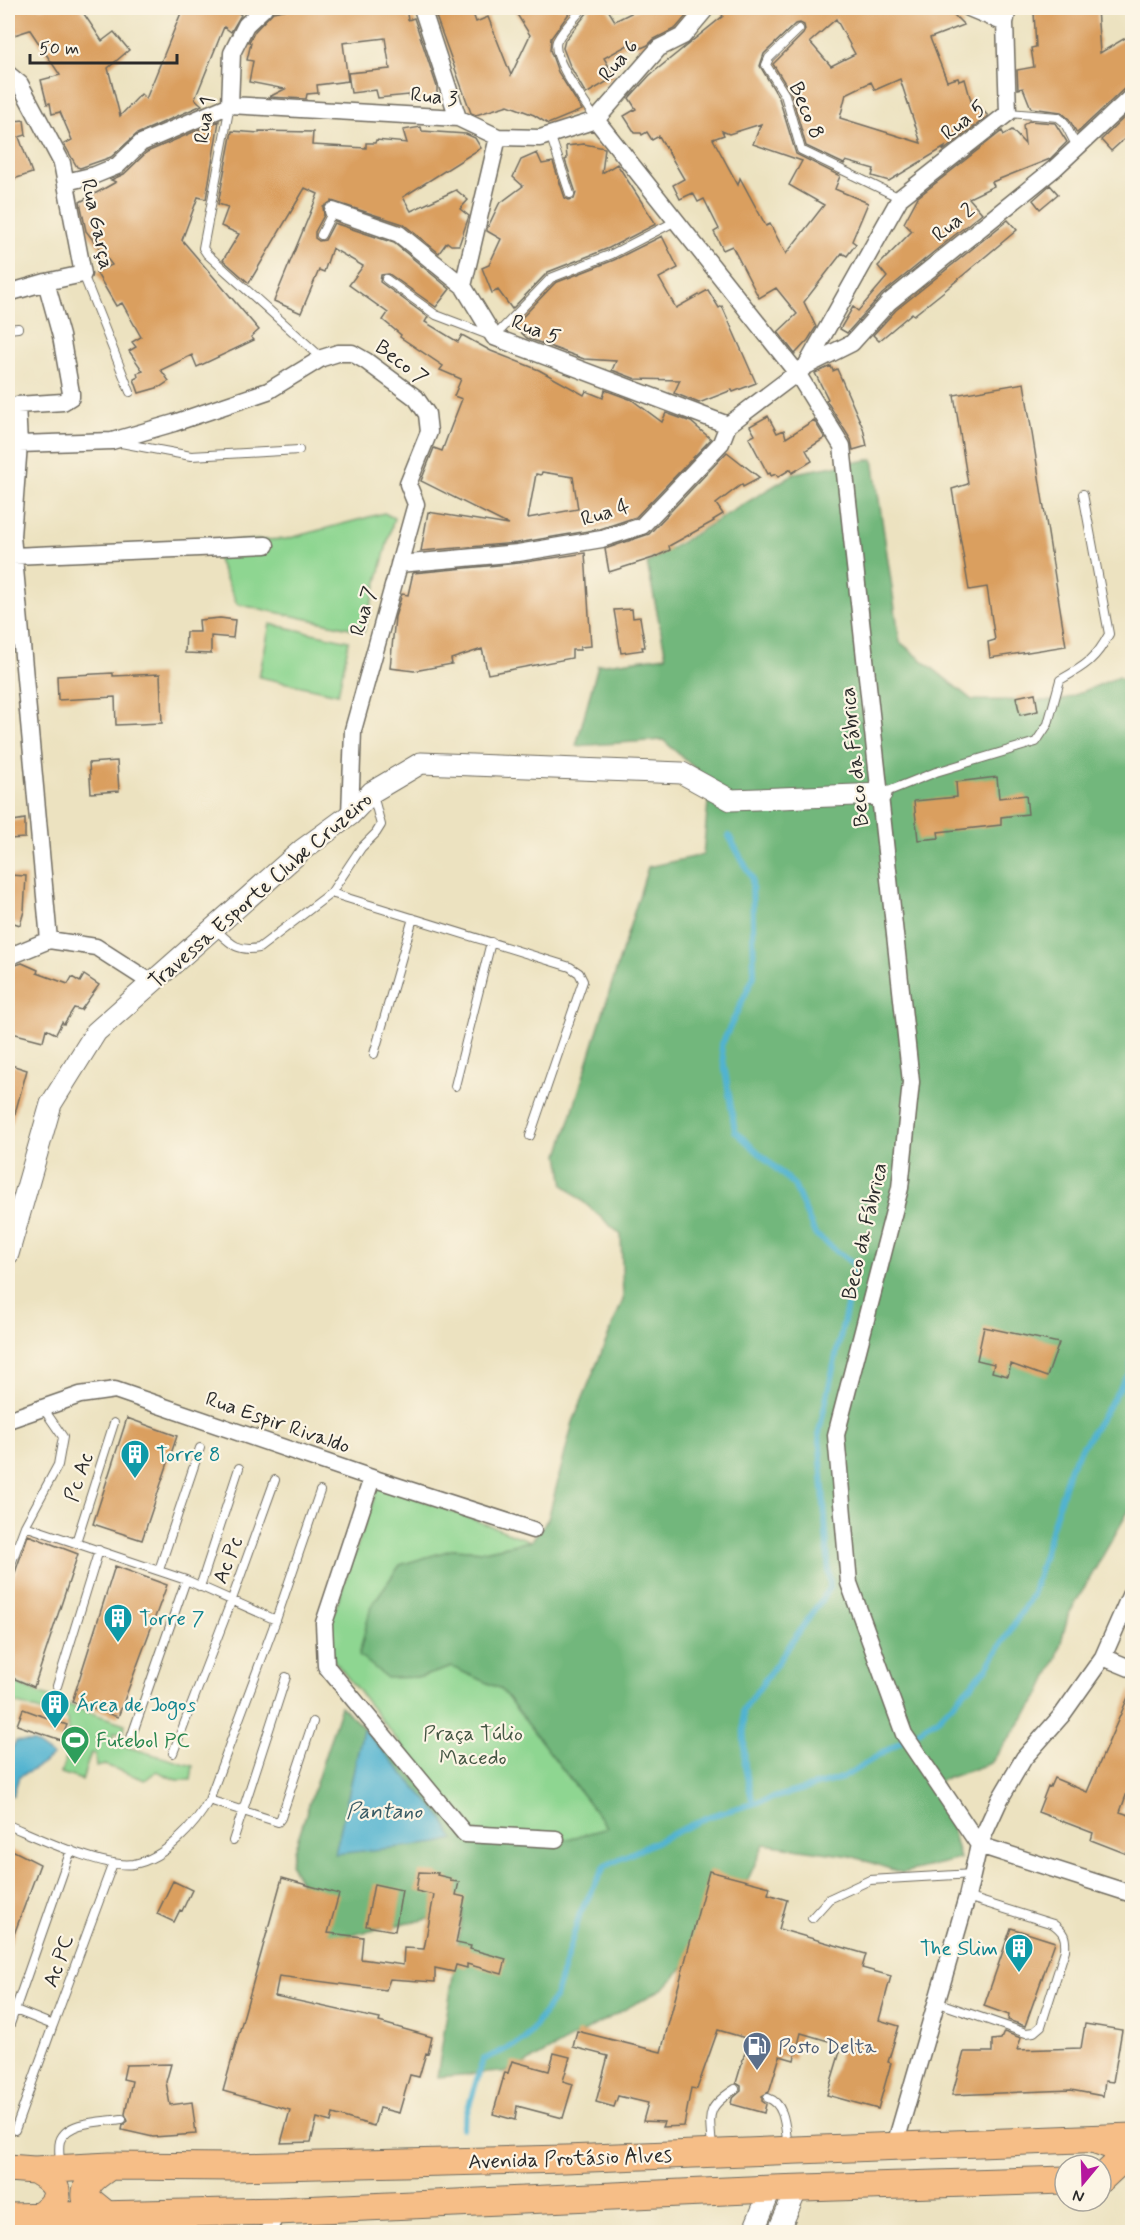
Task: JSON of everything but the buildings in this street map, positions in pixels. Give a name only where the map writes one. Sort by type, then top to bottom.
[{"type":"main road","name":"Avenida Protásio Alves","points":[[8,2168],[234,2167],[705,2153],[1132,2136]]},
{"type":"main road","points":[[1093,2139],[1113,2146],[1119,2157],[1118,2163],[1113,2167]]},
{"type":"main road","points":[[705,2153],[780,2175],[784,2189]]},
{"type":"main road","points":[[108,2216],[86,2198],[85,2190],[88,2182],[111,2166]]},
{"type":"main road","points":[[36,2218],[47,2211],[57,2198],[58,2193],[47,2169]]},
{"type":"main road","points":[[1113,2177],[1132,2176]]},
{"type":"main road","name":"Avenida Protásio Alves","points":[[8,2217],[108,2216],[273,2222],[784,2189],[1053,2180]]},
{"type":"street","name":"Rua 1","points":[[230,105],[232,53],[246,25],[264,8]]},
{"type":"street","points":[[422,8],[458,118]]},
{"type":"street","points":[[969,8],[1007,15]]},
{"type":"street","name":"Rua 6","points":[[596,120],[659,48],[683,36],[704,11]]},
{"type":"street","name":"Rua 5","points":[[802,370],[900,198],[1008,113],[1007,15]]},
{"type":"street","name":"Rua Garça","points":[[8,74],[20,84],[63,163],[83,274]]},
{"type":"street","name":"Rua 2","points":[[802,370],[852,344],[889,302],[1055,168],[1132,96]]},
{"type":"street","name":"Rua 3","points":[[66,182],[95,175],[117,166],[141,144],[230,105],[458,118],[498,137],[540,138],[596,120]]},
{"type":"street","points":[[596,120],[676,221],[802,370]]},
{"type":"street","points":[[463,286],[498,137]]},
{"type":"street","name":"Rua 5","points":[[333,211],[399,234],[463,286],[494,337],[728,425]]},
{"type":"street","points":[[8,293],[83,274]]},
{"type":"street","points":[[46,282],[61,336],[70,397],[63,402],[12,405],[12,536],[49,940]]},
{"type":"street","name":"Beco 7","points":[[322,358],[338,353],[352,353],[416,398],[427,414],[429,432],[408,484],[416,504]]},
{"type":"street","points":[[13,446],[112,441],[268,391],[322,358]]},
{"type":"street","name":"Rua 4","points":[[399,564],[518,553],[602,539],[642,526],[721,443],[728,425],[802,370]]},
{"type":"street","name":"Beco da Fábrica","points":[[802,370],[842,446],[911,1082],[900,1188],[836,1435],[849,1583],[907,1739],[980,1845]]},
{"type":"street","name":"Rua 7","points":[[350,815],[353,730],[416,504]]},
{"type":"street","points":[[13,556],[267,545]]},
{"type":"street","name":"Travessa Esporte Clube Cruzeiro","points":[[8,1254],[51,1104],[96,1032],[302,850],[350,815],[372,792],[422,763],[682,773],[731,800],[881,794]]},
{"type":"street","points":[[8,957],[49,940],[96,947],[152,983]]},
{"type":"street","name":"Rua Espir Rivaldo","points":[[8,1420],[80,1395],[116,1390],[372,1478],[533,1530]]},
{"type":"street","points":[[372,1478],[324,1623],[326,1666],[465,1834],[556,1839]]},
{"type":"street","points":[[896,2145],[968,1897],[980,1845],[1000,1799],[1024,1758],[1062,1715],[1103,1658],[1132,1591]]},
{"type":"street","points":[[1103,1658],[1132,1669]]},
{"type":"street","points":[[980,1845],[1132,1894]]},
{"type":"street","points":[[753,2232],[784,2189]]},
{"type":"street","points":[[778,2232],[784,2189]]},
{"type":"lane","points":[[584,8],[558,39],[556,47],[563,66],[596,120]]},
{"type":"lane","name":"Beco 8","points":[[799,29],[769,58],[766,65],[785,95],[801,150],[900,198]]},
{"type":"lane","name":"Rua 1","points":[[230,105],[203,248],[322,358]]},
{"type":"lane","points":[[1008,113],[1058,117],[1064,122],[1077,147]]},
{"type":"lane","points":[[550,134],[570,194]]},
{"type":"lane","points":[[321,236],[333,211]]},
{"type":"lane","points":[[386,279],[436,315],[494,337],[551,278],[612,254],[676,221]]},
{"type":"lane","name":"Rua Garça","points":[[83,274],[130,392]]},
{"type":"lane","points":[[8,329],[18,328]]},
{"type":"lane","points":[[112,441],[191,456],[299,450]]},
{"type":"lane","points":[[881,794],[936,772],[1036,742],[1048,724],[1060,680],[1078,670],[1100,652],[1109,634],[1083,494]]},
{"type":"lane","points":[[214,928],[233,946],[245,951],[259,948],[331,893],[361,848],[381,825],[372,792]]},
{"type":"lane","points":[[331,893],[570,967],[579,973],[583,981],[530,1136]]},
{"type":"lane","points":[[374,1054],[413,918]]},
{"type":"lane","points":[[455,1086],[491,942]]},
{"type":"lane","points":[[8,1572],[25,1526],[58,1464],[63,1437],[43,1408]]},
{"type":"lane","name":"Pc Ac","points":[[76,1542],[114,1423]]},
{"type":"lane","points":[[159,1570],[200,1448]]},
{"type":"lane","name":"Ac PC","points":[[200,1587],[239,1468]]},
{"type":"lane","name":"Ac Pc","points":[[173,1753],[275,1480]]},
{"type":"lane","points":[[8,1825],[71,1850],[113,1863],[134,1864],[162,1852],[186,1833],[200,1817],[209,1800],[276,1620],[320,1491]]},
{"type":"lane","points":[[25,1526],[186,1580],[231,1602],[276,1620]]},
{"type":"lane","points":[[57,1686],[99,1550]]},
{"type":"lane","name":"Ac Pc","points":[[131,1738],[186,1580]]},
{"type":"lane","points":[[233,1841],[286,1677]]},
{"type":"lane","points":[[209,1800],[278,1822],[314,1722]]},
{"type":"lane","name":"Ac Pc","points":[[8,2030],[11,2008],[71,1850]]},
{"type":"lane","name":"Ac PC","points":[[15,2130],[113,1863]]},
{"type":"lane","points":[[812,1918],[829,1899],[870,1880],[973,1874]]},
{"type":"lane","points":[[936,2002],[1026,2033],[1034,2032],[1041,2026],[1065,1950],[1066,1939],[1061,1930],[1053,1924],[968,1897]]},
{"type":"lane","points":[[11,2008],[53,2025]]},
{"type":"lane","points":[[705,2153],[712,2106],[735,2089]]},
{"type":"lane","points":[[768,2098],[782,2112],[789,2149]]},
{"type":"lane","points":[[47,2169],[64,2134],[76,2126],[122,2119]]},
{"type":"green space","points":[[873,459],[900,642],[972,700],[1060,701],[1118,677],[1132,684],[1132,1505],[1068,1616],[1057,1657],[1038,1698],[991,1763],[939,1781],[960,1859],[902,1873],[851,1856],[764,1844],[731,1917],[664,1988],[512,2071],[437,2077],[463,1912],[331,1939],[290,1863],[341,1706],[469,1831],[556,1842],[608,1828],[501,1689],[452,1667],[421,1677],[387,1678],[359,1655],[371,1606],[400,1565],[454,1549],[484,1551],[531,1541],[548,1519],[573,1422],[623,1300],[621,1235],[564,1185],[559,1155],[648,867],[703,855],[710,782],[663,740],[576,746],[598,665],[666,656],[647,563],[795,473]]},
{"type":"green space","points":[[384,513],[394,518],[364,631],[237,604],[210,542],[286,539]]},
{"type":"green space","points":[[270,624],[349,641],[338,694],[259,677]]},
{"type":"green space","name":"Praça Túlio Macedo","points":[[379,1484],[531,1541],[484,1551],[454,1549],[421,1677],[452,1667],[501,1689],[608,1828],[563,1846],[469,1831],[333,1659],[330,1623]]},
{"type":"green space","points":[[8,1681],[125,1724],[123,1734],[113,1733],[113,1743],[193,1766],[191,1780],[176,1780],[157,1771],[145,1780],[105,1765],[96,1767],[95,1754],[91,1753],[82,1780],[61,1773],[70,1747],[64,1745],[68,1731],[67,1719],[8,1701]]},
{"type":"water","name":"Pantano","points":[[363,1729],[441,1816],[454,1839],[439,1843],[335,1854]]},
{"type":"water","points":[[16,1741],[33,1742],[53,1756],[19,1777],[13,1795],[8,1796],[8,1755]]},
{"type":"waterway","points":[[729,836],[752,878],[754,976],[721,1046],[735,1131],[794,1185],[815,1234],[856,1266],[819,1432],[830,1588],[743,1711],[745,1767],[753,1804]]},
{"type":"waterway","points":[[462,2128],[483,2060],[525,2040],[555,1997],[580,1913],[605,1866],[710,1816],[842,1778],[938,1719],[987,1668],[1032,1595],[1070,1467],[1130,1372],[1132,1359]]},
{"type":"place","name":"Torre 8","points":[[135,1480]]},
{"type":"place","name":"Torre 7","points":[[118,1644]]},
{"type":"place","name":"Área de Jogos","points":[[55,1730]]},
{"type":"place","name":"Futebol PC","points":[[75,1766]]},
{"type":"place","name":"The Slim","points":[[1019,1974]]},
{"type":"place","name":"Posto Delta","points":[[757,2072]]}]
